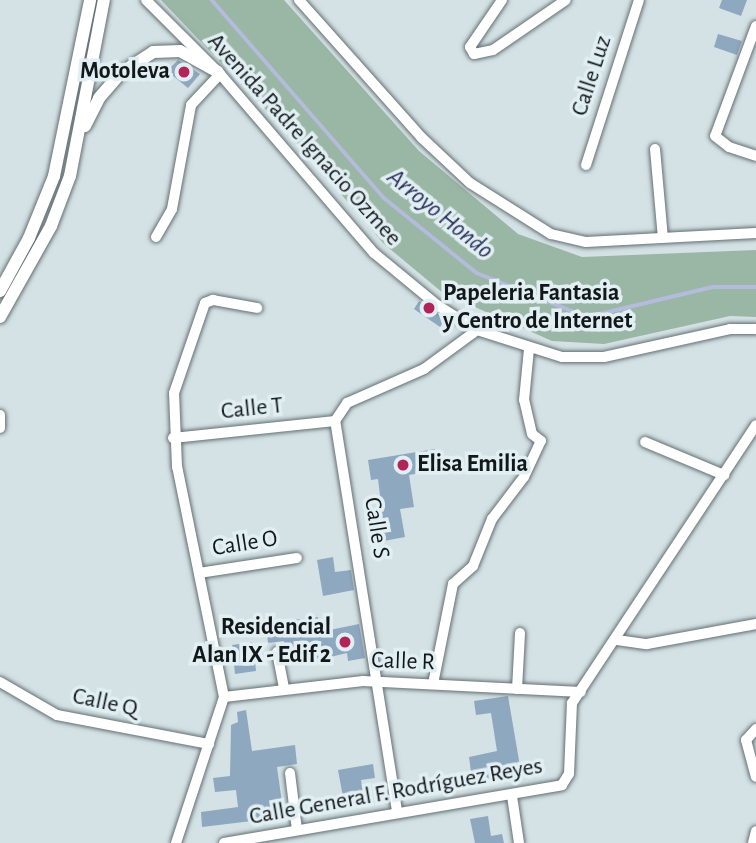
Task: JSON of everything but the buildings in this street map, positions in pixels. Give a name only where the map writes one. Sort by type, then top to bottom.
[{"type":"main road","points":[[0,317],[51,226],[78,142],[97,2]]},
{"type":"main road","points":[[0,291],[29,239],[54,176],[97,2]]},
{"type":"main road","points":[[78,142],[110,84],[153,52],[180,51],[219,73]]},
{"type":"street","name":"Avenida Padre Ignacio Ozmee","points":[[146,0],[219,73],[374,253],[437,305],[477,330],[529,349],[562,357],[604,357],[730,329],[756,329]]},
{"type":"street","points":[[299,0],[422,138],[470,183],[519,217],[551,234],[586,242],[756,233]]},
{"type":"street","points":[[502,0],[470,47],[474,54],[493,50],[566,0]]},
{"type":"street","name":"Calle Luz","points":[[586,165],[639,0]]},
{"type":"street","points":[[756,26],[715,136],[729,147],[756,156]]},
{"type":"street","points":[[156,237],[172,209],[191,105],[219,73]]},
{"type":"street","points":[[655,149],[663,239]]},
{"type":"street","points":[[176,843],[224,697],[173,438],[174,393],[205,303],[213,300],[257,308]]},
{"type":"street","points":[[335,421],[347,403],[424,369],[477,330]]},
{"type":"street","points":[[433,684],[453,584],[473,566],[492,519],[524,477],[541,441],[532,434],[524,400],[529,349]]},
{"type":"street","points":[[0,415],[0,428]]},
{"type":"street","name":"Calle T","points":[[173,438],[335,421]]},
{"type":"street","name":"Calle S","points":[[335,421],[397,811]]},
{"type":"street","points":[[581,692],[756,425]]},
{"type":"street","points":[[645,442],[724,475]]},
{"type":"street","name":"Calle O","points":[[199,573],[297,558]]},
{"type":"street","points":[[617,640],[647,644],[756,624]]},
{"type":"street","points":[[517,689],[520,633]]},
{"type":"street","points":[[277,652],[284,689]]},
{"type":"street","name":"Calle R","points":[[224,697],[377,681],[581,692]]},
{"type":"street","name":"Calle Q","points":[[0,682],[57,715],[209,744]]},
{"type":"street","name":"Calle General F. Rodríguez Reyes","points":[[224,843],[397,811],[512,796],[562,785],[569,774],[569,713],[581,692]]},
{"type":"street","points":[[756,729],[746,740],[756,778]]},
{"type":"street","points":[[290,773],[297,830]]},
{"type":"street","points":[[512,796],[519,843]]},
{"type":"street","points":[[753,843],[756,831]]},
{"type":"green space","points":[[161,0],[284,0],[419,151],[518,234],[582,257],[756,250],[756,317],[730,316],[604,344],[552,341],[443,293],[384,244],[291,136]]},
{"type":"waterway","name":"Arroyo Hondo","points":[[212,0],[383,197],[477,273],[587,317],[713,287],[756,287]]},
{"type":"place","name":"Motoleva","points":[[184,72]]},
{"type":"place","name":"Papeleria Fantasia y Centro de Internet","points":[[429,308]]},
{"type":"place","name":"Elisa Emilia","points":[[403,465]]},
{"type":"place","name":"Residencial Alan IX - Edif 2","points":[[345,642]]}]
